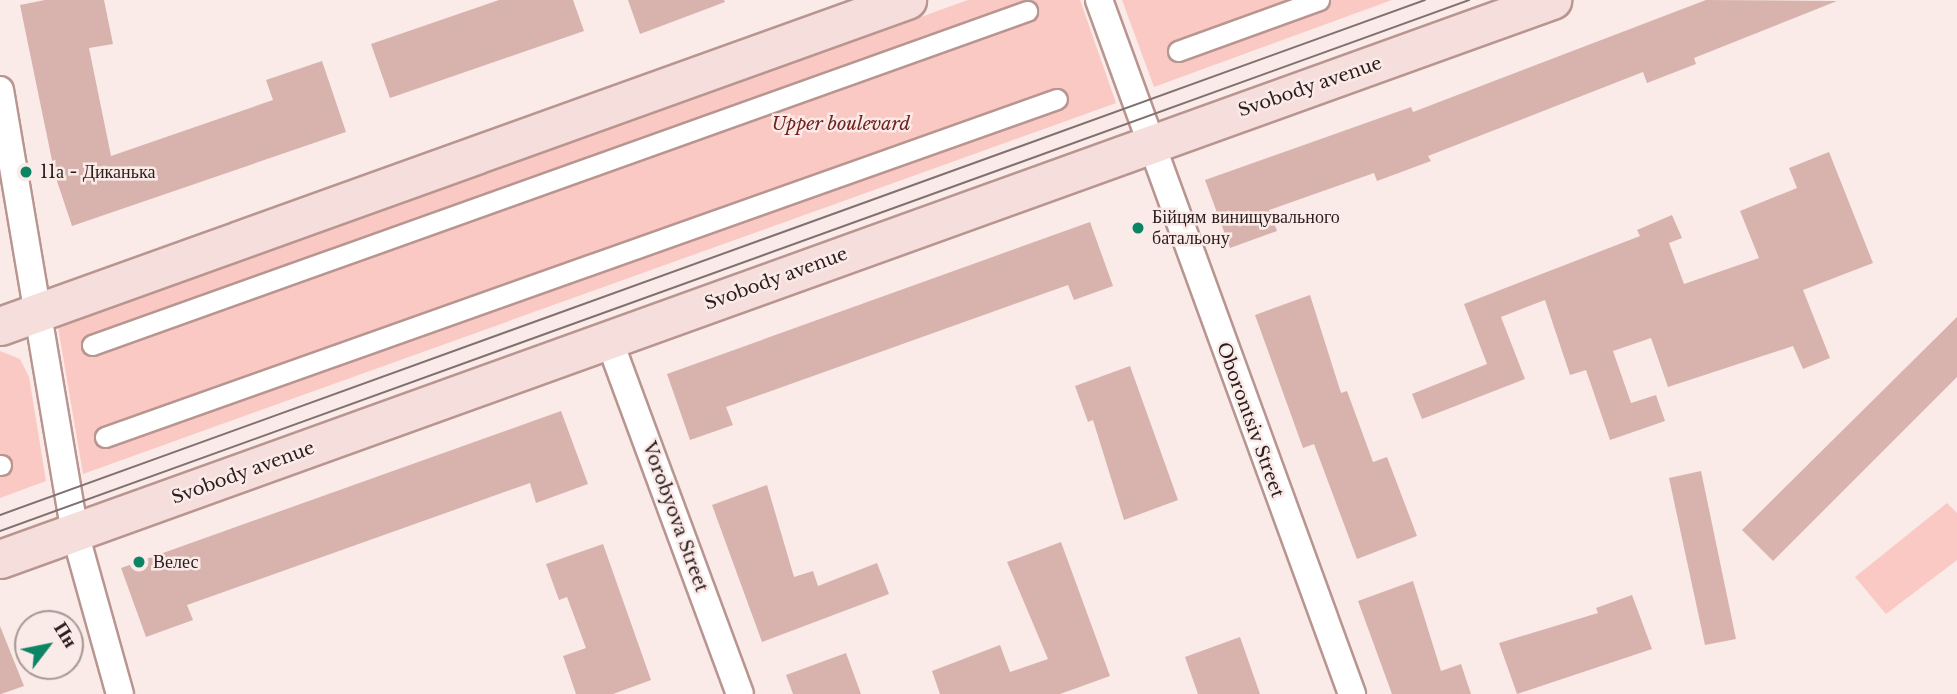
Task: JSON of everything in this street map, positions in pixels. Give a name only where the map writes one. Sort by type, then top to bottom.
[{"type":"main road","points":[[0,326],[907,0]]},
{"type":"main road","name":"Svobody avenue","points":[[0,559],[1552,0]]},
{"type":"street","name":"Oborontsiv Street","points":[[1099,0],[1352,694]]},
{"type":"street","points":[[1178,51],[1319,0]]},
{"type":"street","points":[[92,345],[1027,11]]},
{"type":"street","points":[[0,90],[75,533],[120,694]]},
{"type":"street","points":[[105,437],[1057,99]]},
{"type":"street","name":"Vorobyova Street","points":[[610,340],[740,694]]},
{"type":"green space","name":"Upper boulevard","points":[[968,0],[1080,0],[1116,103],[83,474],[58,327]]},
{"type":"green space","points":[[1122,0],[1392,0],[1154,87]]},
{"type":"green space","points":[[0,351],[20,359],[29,377],[46,481],[0,498]]},
{"type":"green space","points":[[1947,503],[1957,513],[1957,560],[1886,614],[1855,577]]},
{"type":"building","points":[[45,0],[104,0],[113,44],[89,48],[111,156],[273,100],[266,80],[322,61],[346,132],[72,226],[55,175],[20,5]]},
{"type":"building","points":[[499,0],[573,0],[584,31],[390,98],[371,44]]},
{"type":"building","points":[[628,0],[724,0],[725,2],[640,34]]},
{"type":"building","points":[[1706,0],[1837,1],[1694,58],[1696,64],[1647,83],[1643,72],[1428,156],[1431,161],[1377,181],[1374,173],[1269,210],[1277,231],[1230,248],[1205,180],[1411,107],[1413,112]]},
{"type":"building","points":[[1829,152],[1873,263],[1803,290],[1830,358],[1803,369],[1793,346],[1668,387],[1651,338],[1613,351],[1631,403],[1656,395],[1665,421],[1610,440],[1586,370],[1570,375],[1545,300],[1501,317],[1525,379],[1422,419],[1412,394],[1487,364],[1464,304],[1640,236],[1637,230],[1672,215],[1682,238],[1669,243],[1684,284],[1759,258],[1740,211],[1797,188],[1789,168]]},
{"type":"building","points":[[1090,222],[1113,286],[1074,300],[1068,285],[726,407],[733,425],[690,440],[667,374]]},
{"type":"building","points":[[1310,295],[1341,393],[1347,391],[1373,462],[1387,457],[1417,536],[1357,559],[1314,444],[1303,448],[1255,315]]},
{"type":"building","points":[[1957,317],[1957,377],[1773,561],[1742,530]]},
{"type":"building","points":[[1130,366],[1178,500],[1124,520],[1093,420],[1088,422],[1075,386]]},
{"type":"building","points":[[561,411],[588,484],[536,503],[530,483],[187,605],[193,620],[146,637],[121,568]]},
{"type":"building","points":[[1701,471],[1736,639],[1705,645],[1669,478]]},
{"type":"building","points":[[767,485],[794,577],[813,571],[818,586],[877,563],[889,594],[762,642],[712,505]]},
{"type":"building","points":[[1061,542],[1110,676],[1060,694],[940,694],[932,671],[1000,645],[1010,672],[1048,659],[1007,562]]},
{"type":"building","points":[[603,544],[651,680],[613,694],[576,694],[563,656],[586,648],[567,597],[559,600],[546,564]]},
{"type":"building","points":[[1413,581],[1441,671],[1461,664],[1471,694],[1392,694],[1358,601]]},
{"type":"building","points":[[1632,595],[1652,649],[1517,694],[1499,643],[1598,613],[1596,608]]},
{"type":"building","points":[[0,626],[14,661],[14,680],[22,680],[24,686],[0,694]]},
{"type":"building","points":[[1240,637],[1260,694],[1198,694],[1185,657]]},
{"type":"building","points":[[846,653],[861,694],[793,694],[786,675]]},
{"type":"tram line","points":[[0,515],[1425,0]]},
{"type":"tram line","points":[[0,531],[1469,0]]},
{"type":"place","name":"11а - Диканька","points":[[26,172]]},
{"type":"place","name":"Бійцям винищувального батальону","points":[[1138,228]]},
{"type":"place","name":"Велес","points":[[139,562]]}]
